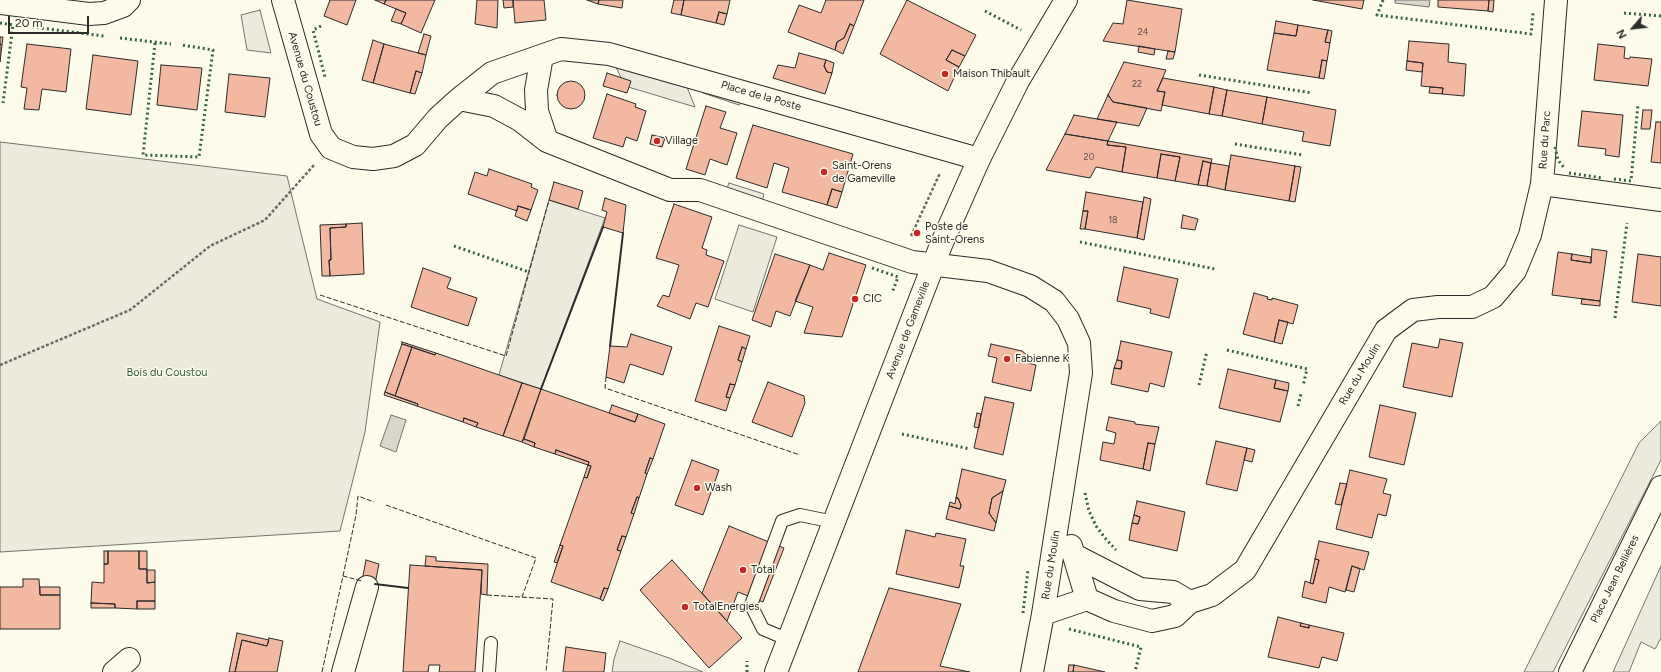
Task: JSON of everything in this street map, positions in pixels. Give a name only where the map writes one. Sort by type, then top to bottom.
[{"type":"street","points":[[0,3],[89,14],[104,13],[123,6],[129,0]]},
{"type":"street","name":"Avenue du Coustou","points":[[283,0],[321,134],[331,148]]},
{"type":"street","name":"Avenue de Gameville","points":[[776,672],[933,265],[979,159],[1018,82],[1066,0]]},
{"type":"street","name":"Rue du Parc","points":[[1556,0],[1542,184],[1661,200]]},
{"type":"street","name":"Place de la Poste","points":[[459,99],[492,73],[561,49],[609,54],[979,159]]},
{"type":"street","points":[[542,56],[536,90],[537,110],[548,141]]},
{"type":"street","points":[[331,148],[353,157],[373,159],[394,156],[415,145],[438,118],[459,99],[494,106],[520,120],[548,141],[670,190],[700,190],[901,259],[933,265]]},
{"type":"street","name":"Rue du Moulin","points":[[1043,614],[1087,598],[1114,611],[1152,621],[1175,616],[1190,602],[1212,595],[1245,570],[1386,330],[1414,310],[1438,307],[1472,307],[1494,297],[1515,271],[1530,235],[1542,184]]},
{"type":"street","name":"Rue du Moulin","points":[[933,265],[988,271],[1030,286],[1054,301],[1068,319],[1079,344],[1080,373],[1059,515],[1032,672]]},
{"type":"street","name":"Place Jean Bellières","points":[[1570,672],[1661,487]]},
{"type":"street","name":"Rue du Moulin","points":[[1059,515],[1074,555],[1087,598]]},
{"type":"street","name":"Rue du Moulin","points":[[1074,555],[1140,588],[1173,592],[1190,602]]},
{"type":"street","points":[[343,672],[367,587]]},
{"type":"lane","points":[[788,640],[763,629],[751,605],[782,521],[800,514],[834,522]]},
{"type":"lane","points":[[489,672],[491,643]]},
{"type":"path","points":[[0,365],[130,310],[210,246],[265,220],[296,183],[331,148]]},
{"type":"path","points":[[910,239],[943,167]]},
{"type":"green space","name":"Bois du Coustou","points":[[0,142],[287,176],[317,299],[380,322],[365,432],[340,531],[0,552]]},
{"type":"green space","points":[[1661,566],[1661,638],[1655,649],[1641,642],[1629,672],[1613,672]]},
{"type":"shaded area","points":[[1395,0],[1430,0],[1429,7],[1395,3]]},
{"type":"shaded area","points":[[260,10],[271,53],[247,50],[241,15]]},
{"type":"shaded area","points":[[614,63],[685,82],[695,107],[625,86]]},
{"type":"shaded area","points":[[699,85],[746,100],[739,105],[703,93]]},
{"type":"shaded area","points":[[729,183],[764,194],[762,202],[726,191]]},
{"type":"shaded area","points":[[549,200],[605,218],[541,389],[499,375]]},
{"type":"shaded area","points":[[739,225],[777,237],[753,312],[715,299]]},
{"type":"shaded area","points":[[391,415],[406,420],[396,452],[380,446]]},
{"type":"shaded area","points":[[1661,421],[1661,460],[1553,672],[1524,672],[1639,443]]},
{"type":"shaded area","points":[[620,641],[669,658],[703,672],[612,672],[614,659]]},
{"type":"building","points":[[330,0],[356,0],[347,25],[324,16]]},
{"type":"building","points":[[375,0],[386,0],[384,4]]},
{"type":"building","points":[[386,0],[435,0],[421,33],[401,24],[406,13],[384,4]]},
{"type":"building","points":[[477,0],[498,0],[497,28],[475,24]]},
{"type":"building","points":[[503,0],[513,0],[513,7],[504,8]]},
{"type":"building","points":[[513,0],[544,0],[546,20],[515,23]]},
{"type":"building","points":[[587,0],[599,0],[598,4]]},
{"type":"building","points":[[599,0],[623,0],[622,8],[598,4]]},
{"type":"building","points":[[674,0],[684,0],[681,15],[671,13]]},
{"type":"building","points":[[684,0],[730,0],[727,14],[719,12],[716,23],[681,15]]},
{"type":"building","points":[[826,0],[864,0],[854,26],[850,24],[844,38],[837,42],[835,50],[788,32],[799,5],[821,13]]},
{"type":"building","points":[[907,0],[976,35],[965,56],[952,50],[946,60],[959,67],[948,91],[880,54]]},
{"type":"building","points":[[1127,0],[1182,9],[1175,52],[1103,41],[1113,23],[1123,24]]},
{"type":"building","points":[[1313,0],[1364,0],[1362,9]]},
{"type":"building","points":[[1438,0],[1489,0],[1488,11],[1438,7]]},
{"type":"building","points":[[1489,0],[1494,0],[1493,12],[1488,11]]},
{"type":"building","points":[[396,9],[406,13],[401,24],[391,21]]},
{"type":"building","points":[[719,12],[727,14],[724,25],[716,23]]},
{"type":"building","points":[[1276,21],[1298,25],[1296,36],[1274,33]]},
{"type":"building","points":[[850,24],[854,26],[843,54],[835,50],[837,42],[844,38]]},
{"type":"building","points":[[1298,25],[1328,30],[1325,42],[1330,43],[1327,61],[1322,60],[1319,78],[1267,70],[1274,33],[1296,36]]},
{"type":"building","points":[[1328,30],[1332,31],[1330,43],[1325,42]]},
{"type":"building","points":[[424,34],[431,36],[426,55],[418,53]]},
{"type":"building","points":[[0,37],[3,37],[2,45],[0,44]]},
{"type":"building","points":[[373,40],[384,44],[373,83],[362,80]]},
{"type":"building","points":[[1409,41],[1449,44],[1448,62],[1466,64],[1464,96],[1442,94],[1443,88],[1421,86],[1423,63],[1407,61]]},
{"type":"building","points":[[0,44],[2,45],[0,62]]},
{"type":"building","points":[[27,44],[71,49],[66,92],[42,89],[39,110],[24,109],[27,88],[21,87]]},
{"type":"building","points":[[384,44],[426,55],[422,73],[416,71],[410,93],[373,83]]},
{"type":"building","points":[[1598,44],[1625,47],[1624,58],[1629,59],[1630,57],[1652,59],[1648,86],[1594,80]]},
{"type":"building","points":[[1139,46],[1155,49],[1154,55],[1138,52]]},
{"type":"building","points":[[952,50],[965,56],[959,67],[946,60]]},
{"type":"building","points":[[1168,51],[1175,52],[1173,59],[1166,59]]},
{"type":"building","points":[[799,53],[826,60],[824,66],[827,72],[832,73],[825,94],[773,78],[778,65],[795,68]]},
{"type":"building","points":[[93,55],[138,61],[131,115],[86,109]]},
{"type":"building","points":[[826,60],[834,63],[832,73],[827,72],[824,66]]},
{"type":"building","points":[[1322,60],[1327,61],[1324,79],[1319,78]]},
{"type":"building","points":[[1407,61],[1423,63],[1422,72],[1406,70]]},
{"type":"building","points":[[1124,62],[1166,70],[1157,91],[1165,92],[1161,111],[1113,102],[1108,95]]},
{"type":"building","points":[[161,65],[202,68],[197,110],[157,105]]},
{"type":"building","points":[[416,71],[422,73],[415,94],[410,93]]},
{"type":"building","points":[[607,73],[631,81],[627,93],[603,86]]},
{"type":"building","points":[[229,74],[270,78],[265,117],[225,112]]},
{"type":"building","points":[[1163,78],[1214,87],[1209,114],[1162,105],[1165,92],[1157,91]]},
{"type":"building","points":[[571,81],[581,85],[585,95],[581,105],[571,109],[561,105],[557,95],[561,85]]},
{"type":"building","points":[[1214,87],[1227,90],[1222,116],[1209,114]]},
{"type":"building","points":[[1430,87],[1443,88],[1442,94],[1429,93]]},
{"type":"building","points":[[1227,90],[1267,97],[1262,124],[1222,116]]},
{"type":"building","points":[[607,94],[636,104],[635,107],[646,111],[637,141],[626,137],[623,147],[593,138]]},
{"type":"building","points":[[1108,95],[1113,102],[1147,108],[1139,126],[1097,119]]},
{"type":"building","points":[[1267,97],[1336,110],[1330,146],[1302,141],[1304,132],[1262,124]]},
{"type":"building","points":[[706,106],[726,112],[720,128],[737,133],[727,165],[710,159],[705,175],[686,169]]},
{"type":"building","points":[[1643,110],[1652,110],[1650,129],[1641,129]]},
{"type":"building","points":[[1582,111],[1623,115],[1619,157],[1605,155],[1606,149],[1578,146]]},
{"type":"building","points":[[1074,115],[1117,122],[1108,141],[1065,134]]},
{"type":"building","points":[[1656,122],[1661,122],[1661,163],[1651,162]]},
{"type":"building","points":[[753,125],[853,154],[842,192],[832,189],[827,205],[782,192],[789,168],[774,163],[767,188],[736,178]]},
{"type":"building","points":[[1065,134],[1108,141],[1107,145],[1126,147],[1122,172],[1096,167],[1090,178],[1046,170]]},
{"type":"building","name":"Village","points":[[652,135],[665,138],[662,147],[650,144]]},
{"type":"building","points":[[1108,141],[1212,159],[1211,163],[1203,161],[1198,185],[1175,181],[1180,157],[1161,154],[1157,178],[1122,172],[1126,147],[1107,145]]},
{"type":"building","points":[[1161,154],[1180,157],[1175,181],[1157,178]]},
{"type":"building","points":[[1231,155],[1295,166],[1289,201],[1225,190]]},
{"type":"building","points":[[1203,161],[1211,163],[1207,186],[1198,185]]},
{"type":"building","points":[[1211,163],[1229,166],[1225,190],[1207,186]]},
{"type":"building","points":[[1295,166],[1301,167],[1295,202],[1289,201]]},
{"type":"building","points":[[489,169],[532,184],[531,187],[538,190],[531,210],[518,206],[517,211],[468,194],[475,172],[487,176]]},
{"type":"building","points":[[554,182],[583,191],[578,209],[549,200]]},
{"type":"building","points":[[832,189],[842,192],[837,208],[827,205]]},
{"type":"building","points":[[1086,192],[1143,202],[1137,238],[1085,229],[1088,211],[1083,211]]},
{"type":"building","points":[[1144,197],[1151,199],[1144,240],[1137,238]]},
{"type":"building","points":[[605,198],[626,205],[623,233],[603,227],[607,212],[602,210]]},
{"type":"building","points":[[674,204],[712,217],[702,248],[707,250],[706,255],[724,261],[708,307],[696,303],[690,319],[657,306],[663,295],[669,297],[679,265],[656,258]]},
{"type":"building","points":[[518,206],[531,210],[527,221],[515,216]]},
{"type":"building","points":[[1083,211],[1088,211],[1085,229],[1080,229]]},
{"type":"building","points":[[1183,215],[1198,219],[1195,230],[1181,228]]},
{"type":"building","points":[[362,223],[364,274],[330,276],[330,228],[346,227],[346,224]]},
{"type":"building","points":[[346,224],[346,227],[330,228],[330,276],[322,276],[320,225]]},
{"type":"building","points":[[1592,249],[1607,251],[1600,301],[1552,295],[1558,252],[1572,254],[1571,260],[1591,263]]},
{"type":"building","points":[[829,253],[866,265],[842,337],[804,333],[813,307],[795,301],[810,265],[823,270]]},
{"type":"building","points":[[775,254],[810,265],[790,316],[776,311],[771,327],[752,320]]},
{"type":"building","points":[[1572,254],[1591,257],[1591,263],[1571,260]]},
{"type":"building","points":[[1638,254],[1661,257],[1661,306],[1632,302]]},
{"type":"building","points":[[1124,267],[1178,279],[1169,318],[1150,313],[1151,309],[1117,301]]},
{"type":"building","points":[[423,268],[451,278],[447,288],[477,298],[468,326],[411,307]]},
{"type":"building","points":[[1254,293],[1268,297],[1267,299],[1272,300],[1272,298],[1298,305],[1293,324],[1279,320],[1274,342],[1243,334]]},
{"type":"building","points":[[1582,299],[1600,301],[1600,306],[1581,304]]},
{"type":"building","points":[[1279,320],[1288,322],[1282,344],[1274,342]]},
{"type":"building","points":[[719,326],[750,336],[746,349],[742,347],[738,360],[742,362],[735,385],[730,384],[726,397],[730,398],[726,411],[695,401]]},
{"type":"building","points":[[631,334],[672,347],[663,375],[630,364],[624,383],[606,377],[610,346],[627,347]]},
{"type":"building","points":[[1440,339],[1463,343],[1452,397],[1403,387],[1412,343],[1438,348]]},
{"type":"building","points":[[1121,341],[1172,352],[1164,387],[1150,383],[1148,392],[1111,384],[1114,368],[1121,369],[1122,361],[1117,360]]},
{"type":"building","points":[[402,342],[436,353],[435,355],[402,344]]},
{"type":"building","points":[[402,344],[412,347],[395,396],[385,392]]},
{"type":"building","points":[[991,344],[1022,351],[1027,355],[1028,363],[1036,365],[1031,391],[992,382],[997,358],[988,356]]},
{"type":"building","points":[[412,347],[435,355],[436,353],[522,383],[503,436],[476,427],[478,423],[464,418],[463,422],[417,406],[418,404],[395,396]]},
{"type":"building","points":[[742,347],[746,349],[742,362],[738,360]]},
{"type":"building","points":[[1117,360],[1122,361],[1121,369],[1114,368]]},
{"type":"building","points":[[1228,369],[1276,380],[1274,388],[1288,391],[1280,422],[1219,408]]},
{"type":"building","points":[[1276,380],[1289,383],[1288,391],[1274,388]]},
{"type":"building","points":[[768,382],[804,396],[805,403],[792,437],[752,422]]},
{"type":"building","points":[[522,383],[541,389],[522,442],[503,436]]},
{"type":"building","points":[[730,384],[735,385],[730,398],[726,397]]},
{"type":"building","points":[[541,389],[635,422],[638,414],[665,424],[653,459],[650,458],[645,473],[647,474],[639,498],[637,497],[631,513],[634,514],[626,537],[622,536],[617,550],[621,551],[608,589],[604,588],[600,599],[551,582],[563,546],[560,545],[584,477],[587,478],[591,466],[588,465],[589,462],[556,450],[555,454],[534,447],[535,443],[524,439]]},
{"type":"building","points":[[385,392],[418,404],[417,406],[384,395]]},
{"type":"building","points":[[985,397],[1014,403],[1003,455],[974,448]]},
{"type":"building","points":[[612,405],[638,414],[635,422],[609,413]]},
{"type":"building","points":[[1380,405],[1416,413],[1404,465],[1369,457]]},
{"type":"building","points":[[977,413],[981,414],[979,428],[974,427]]},
{"type":"building","points":[[1109,417],[1135,422],[1135,424],[1159,427],[1155,444],[1148,443],[1143,469],[1100,460],[1103,442],[1114,444],[1116,433],[1106,430]]},
{"type":"building","points":[[464,418],[478,423],[476,427],[463,422]]},
{"type":"building","points":[[524,439],[535,443],[534,447],[522,442]]},
{"type":"building","points":[[1216,441],[1247,448],[1237,491],[1206,484]]},
{"type":"building","points":[[1148,443],[1155,444],[1150,471],[1143,469]]},
{"type":"building","points":[[1247,448],[1255,450],[1252,462],[1244,460]]},
{"type":"building","points":[[556,450],[589,462],[588,465],[555,454]]},
{"type":"building","points":[[650,458],[653,459],[647,474],[645,473]]},
{"type":"building","name":"Wash","points":[[692,460],[719,470],[703,515],[675,505]]},
{"type":"building","points":[[588,465],[591,466],[587,478],[584,477]]},
{"type":"building","points":[[962,469],[1006,480],[1003,491],[992,498],[989,513],[996,523],[994,531],[946,519],[949,506],[960,509],[961,505],[958,498],[956,498]]},
{"type":"building","points":[[1350,470],[1387,479],[1383,493],[1391,495],[1386,516],[1378,514],[1372,538],[1336,529]]},
{"type":"building","points":[[1340,483],[1347,484],[1341,505],[1335,504]]},
{"type":"building","points":[[1003,491],[996,523],[989,513],[992,498]]},
{"type":"building","points":[[637,497],[639,498],[634,514],[631,513]]},
{"type":"building","points":[[956,498],[958,498],[961,505],[960,509],[949,506],[950,502],[955,504]]},
{"type":"building","points":[[1137,501],[1185,512],[1177,551],[1129,540],[1132,523],[1138,524],[1140,517],[1134,515]]},
{"type":"building","points":[[1134,515],[1140,517],[1138,524],[1132,523]]},
{"type":"building","name":"Total","points":[[729,526],[784,548],[763,602],[738,592],[727,621],[702,593]]},
{"type":"building","points":[[906,530],[935,537],[936,533],[966,539],[960,566],[964,566],[959,588],[896,574]]},
{"type":"building","points":[[622,536],[626,537],[621,551],[617,550]]},
{"type":"building","points":[[1319,541],[1369,552],[1364,570],[1352,566],[1345,592],[1329,587],[1326,603],[1302,597],[1305,581],[1313,584],[1319,560],[1315,559]]},
{"type":"building","points":[[560,545],[563,546],[557,563],[554,562]]},
{"type":"building","points":[[104,551],[108,551],[108,564],[104,564]]},
{"type":"building","points":[[108,551],[139,551],[139,569],[147,569],[147,583],[155,582],[155,601],[137,601],[137,609],[115,608],[115,604],[91,603],[92,582],[104,583],[104,564],[108,564]]},
{"type":"building","points":[[139,551],[147,551],[147,569],[139,569]]},
{"type":"building","points":[[426,556],[436,557],[436,561],[488,564],[487,595],[481,594],[482,570],[425,566]]},
{"type":"building","points":[[1315,559],[1319,560],[1313,584],[1310,583]]},
{"type":"building","points":[[366,560],[379,564],[375,584],[362,581]]},
{"type":"building","name":"TotalEnergies","points":[[672,560],[742,638],[709,668],[640,590]]},
{"type":"building","points":[[410,565],[482,570],[475,672],[439,672],[440,665],[429,665],[428,672],[403,672]]},
{"type":"building","points":[[1352,566],[1360,569],[1354,592],[1346,590]]},
{"type":"building","points":[[147,570],[155,570],[155,582],[147,583]]},
{"type":"building","points":[[23,579],[39,579],[40,595],[60,595],[60,629],[0,629],[0,587],[23,587]]},
{"type":"building","points":[[40,587],[60,587],[60,595],[40,595]]},
{"type":"building","points":[[604,588],[608,589],[603,601],[600,599]]},
{"type":"building","points":[[889,588],[961,604],[940,666],[970,672],[858,672]]},
{"type":"building","points":[[137,601],[155,601],[155,609],[137,609]]},
{"type":"building","points":[[91,603],[115,604],[115,608],[91,608]]},
{"type":"building","points":[[1278,617],[1301,623],[1300,626],[1309,628],[1309,625],[1344,633],[1337,661],[1322,657],[1319,668],[1268,657]]},
{"type":"building","points":[[1301,623],[1309,625],[1309,628],[1300,626]]},
{"type":"building","points":[[237,633],[269,640],[267,646],[242,640],[235,672],[229,672]]},
{"type":"building","points":[[269,638],[283,641],[277,672],[235,672],[242,640],[267,646]]},
{"type":"building","points":[[566,647],[606,653],[604,672],[563,672]]},
{"type":"building","points":[[1069,665],[1074,665],[1073,672],[1068,672]]},
{"type":"building","points":[[1074,665],[1105,672],[1073,672]]},
{"type":"hedge","points":[[1383,0],[1377,15],[1531,34],[1533,13]]},
{"type":"hedge","points":[[985,11],[1021,30]]},
{"type":"hedge","points":[[1624,13],[1661,16]]},
{"type":"hedge","points":[[0,23],[13,25],[3,103]]},
{"type":"hedge","points":[[321,26],[313,30],[325,77]]},
{"type":"hedge","points":[[32,27],[104,36]]},
{"type":"hedge","points":[[120,38],[171,44]]},
{"type":"hedge","points":[[155,43],[143,155],[199,157],[213,50],[182,45]]},
{"type":"hedge","points":[[1199,75],[1312,93]]},
{"type":"hedge","points":[[1614,179],[1631,181],[1638,104]]},
{"type":"hedge","points":[[1235,144],[1303,155]]},
{"type":"hedge","points":[[1555,147],[1558,160],[1565,169]]},
{"type":"hedge","points":[[1569,173],[1603,178]]},
{"type":"hedge","points":[[1615,318],[1627,223]]},
{"type":"hedge","points":[[1080,242],[1215,269]]},
{"type":"hedge","points":[[454,246],[529,272]]},
{"type":"hedge","points":[[872,268],[898,277],[892,293]]},
{"type":"hedge","points":[[1227,350],[1307,369],[1303,386]]},
{"type":"hedge","points":[[1199,385],[1207,351]]},
{"type":"hedge","points":[[1298,406],[1301,394]]},
{"type":"hedge","points":[[902,434],[970,449]]},
{"type":"hedge","points":[[1085,493],[1089,511],[1096,526],[1116,550]]},
{"type":"hedge","points":[[1023,613],[1028,570]]},
{"type":"hedge","points":[[1069,629],[1141,647],[1135,672]]},
{"type":"hedge","points":[[747,661],[747,672]]},
{"type":"fence","points":[[320,295],[506,356],[549,200]]},
{"type":"fence","points":[[606,377],[605,388],[800,455]]},
{"type":"fence","points":[[343,576],[356,515],[358,496],[374,502]]},
{"type":"fence","points":[[386,505],[536,558],[522,597]]},
{"type":"fence","points":[[322,672],[343,576],[362,581]]},
{"type":"fence","points":[[487,595],[553,599],[546,672]]},
{"type":"wall","points":[[541,389],[603,227]]},
{"type":"wall","points":[[610,346],[623,233]]},
{"type":"wall","points":[[375,584],[408,588]]},
{"type":"place","name":"Maison Thibault","points":[[945,74]]},
{"type":"place","name":"Village","points":[[657,141]]},
{"type":"place","name":"Saint-Orens de Gameville","points":[[824,172]]},
{"type":"place","name":"Poste de Saint-Orens","points":[[917,233]]},
{"type":"place","name":"CIC","points":[[855,299]]},
{"type":"place","name":"Fabienne K","points":[[1007,359]]},
{"type":"place","name":"Wash","points":[[697,488]]},
{"type":"place","name":"Total","points":[[743,570]]},
{"type":"place","name":"TotalEnergies","points":[[685,607]]}]
